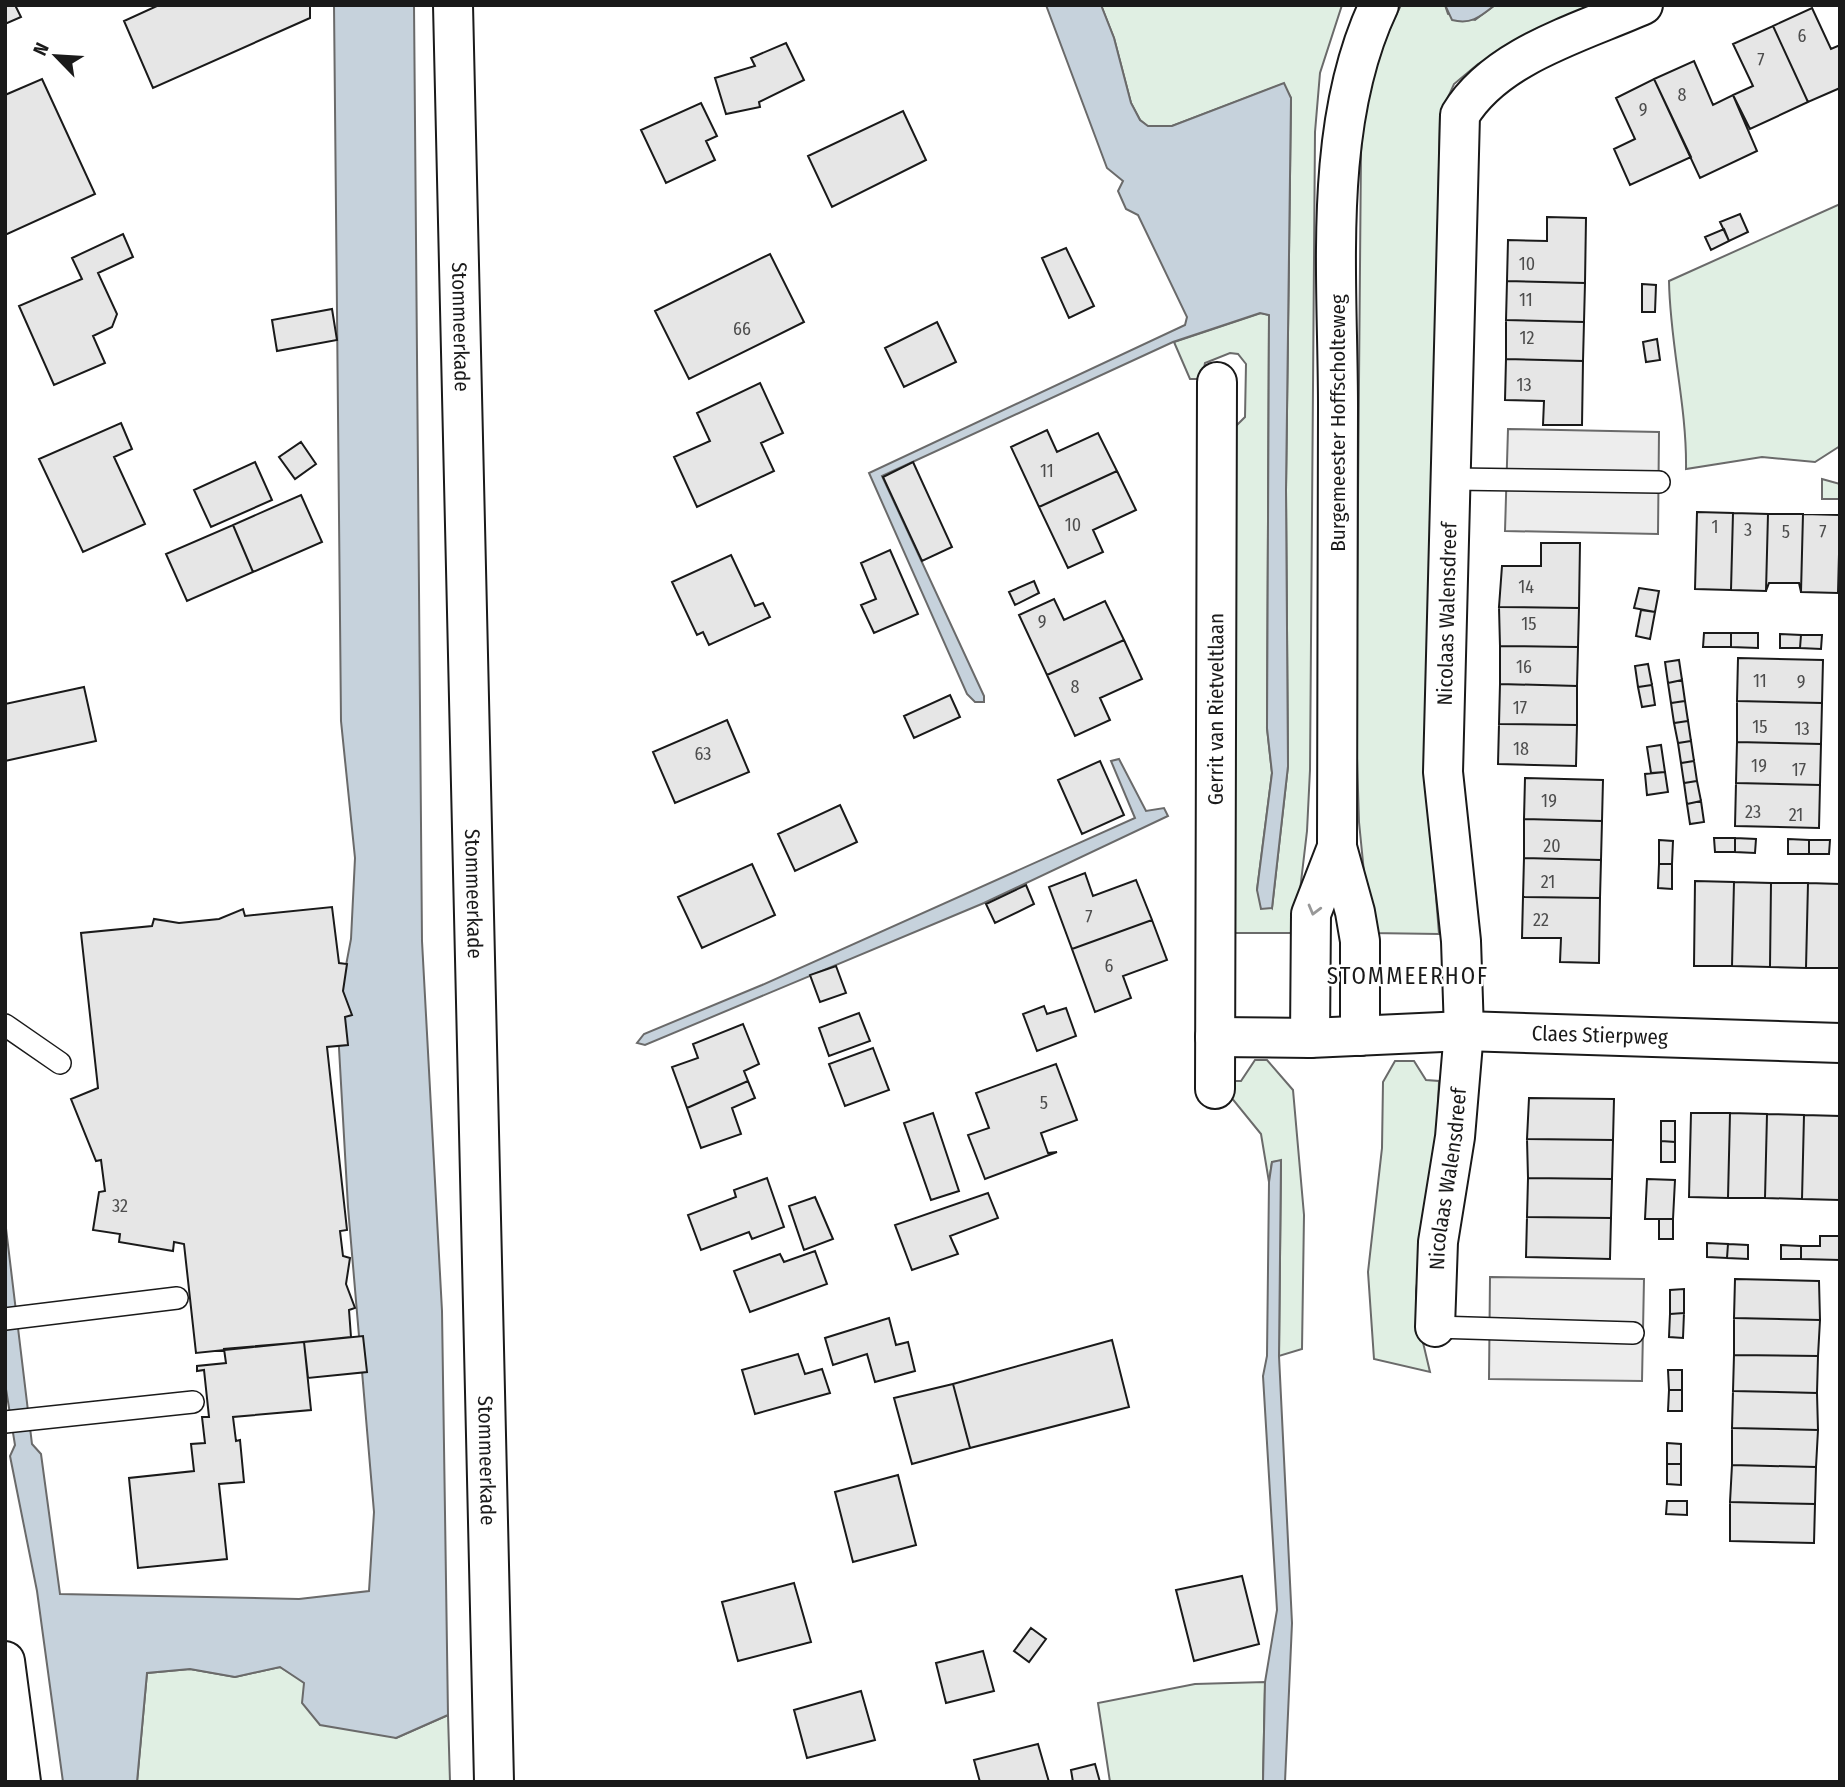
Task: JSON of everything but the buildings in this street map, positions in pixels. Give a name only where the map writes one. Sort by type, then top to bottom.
[{"type":"street","name":"Stommeerkade","points":[[453,5],[494,1782]]},
{"type":"street","name":"Burgemeester Hoffscholteweg","points":[[1360,1037],[1360,942],[1355,912],[1337,847],[1338,203],[1350,92],[1365,34],[1379,5]]},
{"type":"street","name":"Nicolaas Walensdreef","points":[[1435,1326],[1438,1242],[1455,1137],[1464,1031],[1461,941],[1443,772],[1453,478],[1460,115],[1471,97],[1497,75],[1537,52],[1643,5]]},
{"type":"street","name":"Gerrit van Rietveltlaan","points":[[1215,1089],[1217,382]]},
{"type":"street","name":"Burgemeester Hoffscholteweg","points":[[1310,1038],[1311,914],[1337,847]]},
{"type":"street","name":"Claes Stierpweg","points":[[1310,1038],[1464,1031],[1840,1043]]},
{"type":"street","points":[[1215,1037],[1310,1038]]},
{"type":"street","points":[[5,1661],[21,1782]]},
{"type":"lane","points":[[1453,478],[1659,482]]},
{"type":"lane","points":[[5,1025],[60,1063]]},
{"type":"lane","points":[[5,1319],[177,1298]]},
{"type":"lane","points":[[1435,1326],[1633,1333]]},
{"type":"lane","points":[[5,1422],[193,1402]]},
{"type":"green space","points":[[1101,5],[1342,5],[1320,73],[1315,132],[1310,770],[1307,831],[1295,933],[1232,933],[1235,427],[1245,417],[1246,364],[1238,354],[1230,353],[1205,363],[1202,379],[1190,379],[1174,342],[1261,313],[1269,315],[1267,728],[1272,773],[1257,890],[1272,908],[1288,766],[1286,490],[1291,98],[1283,84],[1172,126],[1148,127],[1140,120],[1131,103],[1114,38]]},
{"type":"green space","points":[[1401,5],[1445,5],[1448,14],[1475,20],[1495,5],[1604,5],[1478,64],[1454,84],[1440,115],[1429,682],[1431,834],[1439,934],[1370,933],[1359,822],[1356,726],[1361,151],[1373,76]]},
{"type":"green space","points":[[1840,204],[1840,446],[1815,462],[1762,457],[1686,469],[1684,422],[1669,281]]},
{"type":"green space","points":[[1822,479],[1840,484],[1840,499],[1822,499]]},
{"type":"green space","points":[[1255,1060],[1267,1060],[1293,1090],[1304,1215],[1302,1349],[1279,1356],[1281,1161],[1272,1162],[1269,1182],[1261,1134],[1230,1096],[1230,1081],[1241,1081]]},
{"type":"green space","points":[[1395,1061],[1414,1061],[1426,1080],[1439,1081],[1437,1133],[1416,1291],[1416,1313],[1430,1372],[1374,1359],[1368,1272],[1382,1148],[1383,1082]]},
{"type":"green space","points":[[280,1667],[396,1738],[448,1715],[450,1782],[137,1782],[147,1673],[190,1669],[235,1677]]},
{"type":"green space","points":[[1265,1682],[1263,1782],[1110,1782],[1098,1703],[1195,1684]]},
{"type":"shaded area","points":[[334,5],[414,5],[422,941],[442,1311],[448,1715],[396,1738],[320,1725],[302,1703],[304,1683],[280,1667],[235,1677],[190,1669],[147,1673],[137,1782],[63,1782],[37,1591],[10,1456],[15,1445],[5,1383],[5,1220],[32,1444],[41,1454],[60,1594],[299,1599],[369,1591],[374,1512],[348,1207],[337,1013],[351,939],[355,858],[341,721]]},
{"type":"shaded area","points":[[1046,5],[1101,5],[1114,38],[1131,103],[1140,120],[1148,126],[1172,126],[1284,83],[1291,98],[1286,490],[1288,766],[1272,908],[1261,909],[1257,890],[1272,773],[1267,728],[1269,315],[1260,313],[1173,342],[882,476],[984,696],[984,702],[975,702],[967,694],[869,473],[1185,325],[1187,317],[1138,215],[1126,209],[1118,191],[1123,181],[1107,168]]},
{"type":"shaded area","points":[[1445,5],[1495,5],[1480,16],[1465,21],[1452,20]]},
{"type":"shaded area","points":[[1508,429],[1659,432],[1658,534],[1505,531]]},
{"type":"shaded area","points":[[1119,759],[1146,811],[1164,808],[1168,816],[984,903],[645,1045],[637,1043],[644,1034],[762,985],[1135,818],[1111,761]]},
{"type":"shaded area","points":[[1281,1160],[1279,1356],[1292,1623],[1285,1782],[1263,1782],[1265,1682],[1277,1610],[1263,1376],[1267,1356],[1269,1182],[1272,1162]]},
{"type":"shaded area","points":[[1490,1277],[1644,1279],[1642,1381],[1489,1379]]},
{"type":"district","name":"STOMMEERHOF","points":[[1408,976]]}]
